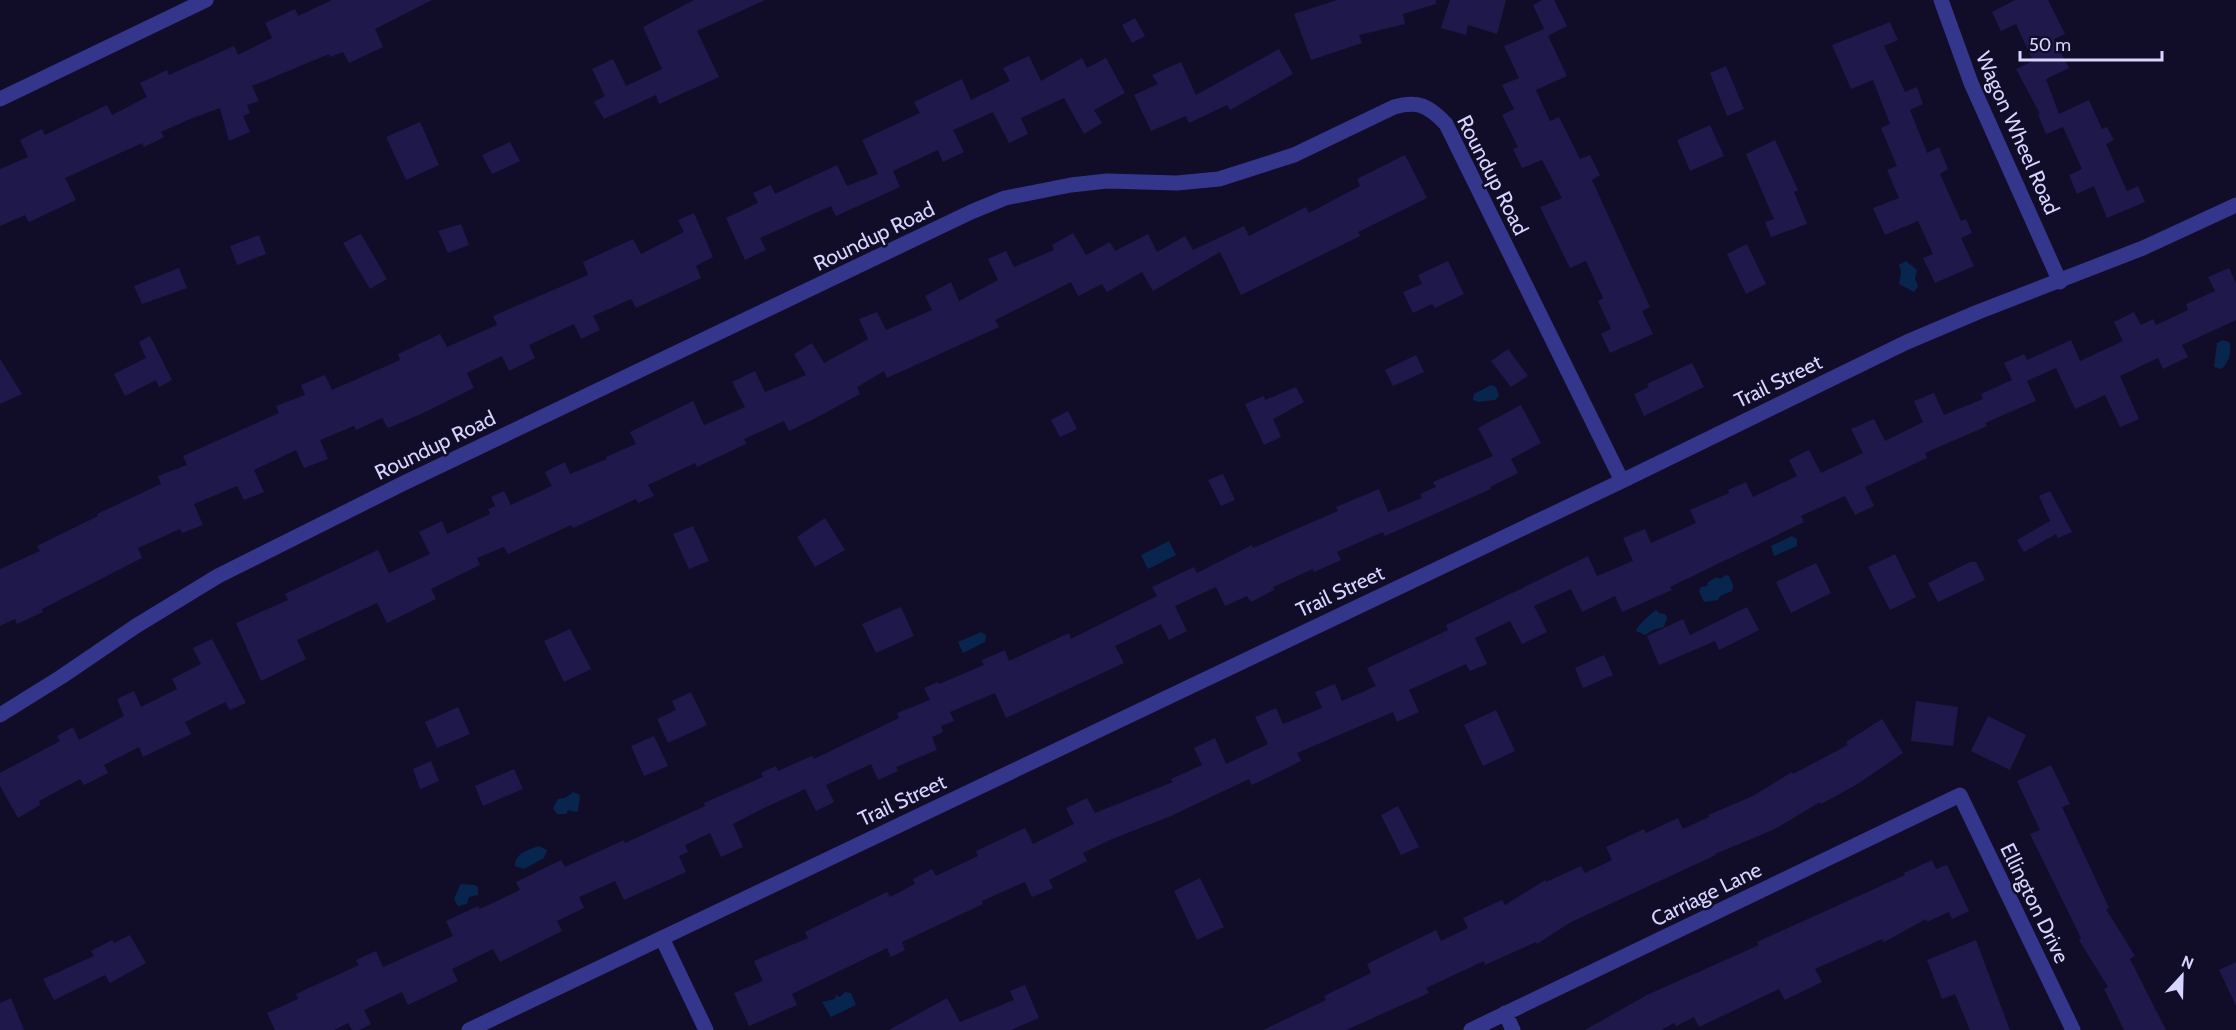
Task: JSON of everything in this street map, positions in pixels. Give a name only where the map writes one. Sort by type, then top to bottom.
[{"type":"street","points":[[0,99],[206,0]]},
{"type":"street","name":"Wagon Wheel Road","points":[[1941,0],[1971,83],[2060,282]]},
{"type":"street","name":"Roundup Road","points":[[0,715],[136,626],[218,576],[404,483],[1005,198],[1071,184],[1107,181],[1178,183],[1219,179],[1294,155],[1394,107],[1408,103],[1422,105],[1446,124],[1622,481]]},
{"type":"street","name":"Trail Street","points":[[469,1030],[1622,481],[1907,342],[2144,248],[2236,205]]},
{"type":"street","name":"Carriage Lane","points":[[1471,1030],[1960,795]]},
{"type":"street","name":"Ellington Drive","points":[[1960,795],[2073,1030]]},
{"type":"street","points":[[662,938],[706,1030]]},
{"type":"street","points":[[1505,1013],[1513,1030]]},
{"type":"water","points":[[1906,261],[1917,270],[1915,279],[1918,286],[1914,292],[1899,284],[1901,272],[1899,265]]},
{"type":"water","points":[[2223,340],[2229,342],[2230,353],[2228,361],[2221,369],[2214,367],[2217,343]]},
{"type":"water","points":[[1491,385],[1496,387],[1499,396],[1495,400],[1478,402],[1473,400],[1474,394]]},
{"type":"water","points":[[1792,536],[1797,539],[1797,546],[1774,556],[1771,546]]},
{"type":"water","points":[[1169,541],[1176,555],[1148,569],[1141,555]]},
{"type":"water","points":[[1726,575],[1729,576],[1733,585],[1732,591],[1720,596],[1718,600],[1704,602],[1699,591],[1701,587],[1707,586],[1708,582],[1717,577],[1720,579]]},
{"type":"water","points":[[1656,610],[1665,614],[1667,618],[1664,627],[1645,635],[1636,631],[1642,622]]},
{"type":"water","points":[[981,632],[986,635],[985,642],[963,653],[958,642]]},
{"type":"water","points":[[573,792],[580,795],[578,811],[568,810],[566,814],[557,814],[553,808],[558,799],[565,798]]},
{"type":"water","points":[[539,846],[547,850],[544,858],[524,869],[515,866],[520,855]]},
{"type":"water","points":[[460,885],[478,887],[478,895],[469,897],[467,904],[458,906],[454,899]]},
{"type":"water","points":[[845,992],[851,993],[856,1005],[831,1017],[822,1002],[835,999],[836,995],[840,997]]},
{"type":"building","points":[[332,0],[432,0],[375,29],[383,47],[349,63],[343,52],[330,57],[329,54],[252,86],[259,101],[247,105],[250,113],[243,116],[250,132],[229,141],[220,108],[190,119],[161,132],[164,137],[144,147],[142,143],[65,178],[76,200],[29,222],[25,215],[0,226],[0,169],[28,157],[20,140],[42,129],[45,135],[107,105],[112,115],[147,97],[140,83],[167,70],[169,75],[234,46],[238,55],[272,38],[265,23],[295,9],[298,16]]},
{"type":"building","points":[[694,0],[765,0],[697,31],[719,77],[659,104],[656,95],[604,119],[594,102],[605,96],[592,69],[613,59],[626,86],[662,69],[643,27]]},
{"type":"building","points":[[1337,0],[1436,0],[1436,4],[1403,14],[1405,24],[1359,35],[1362,43],[1311,60],[1294,14]]},
{"type":"building","points":[[1450,0],[1506,0],[1497,34],[1468,25],[1466,35],[1441,28]]},
{"type":"building","points":[[1542,0],[1554,0],[1567,26],[1548,36],[1567,76],[1536,90],[1550,121],[1559,117],[1580,159],[1590,155],[1600,175],[1592,180],[1650,307],[1642,311],[1653,334],[1610,353],[1601,334],[1611,329],[1598,301],[1603,298],[1586,261],[1570,268],[1540,207],[1562,198],[1542,160],[1522,168],[1513,149],[1518,147],[1502,115],[1514,109],[1502,85],[1519,78],[1504,46],[1544,29],[1533,5]]},
{"type":"building","points":[[2015,0],[2048,0],[2065,34],[2054,39],[2069,68],[2046,79],[2059,114],[2089,100],[2102,129],[2107,127],[2114,140],[2106,144],[2127,191],[2138,186],[2145,202],[2107,218],[2094,186],[2077,194],[2069,175],[2082,169],[2063,127],[2046,134],[2038,114],[2040,114],[2016,69],[2033,61],[2016,24],[2001,31],[1992,12]]},
{"type":"building","points":[[1135,18],[1145,36],[1132,43],[1122,25]]},
{"type":"building","points":[[1890,22],[1898,40],[1884,46],[1905,92],[1917,87],[1923,104],[1910,110],[1927,153],[1939,147],[1948,169],[1940,174],[1961,221],[1966,219],[1972,233],[1961,238],[1974,266],[1935,283],[1923,258],[1933,254],[1918,221],[1885,235],[1873,208],[1899,198],[1887,170],[1897,166],[1881,128],[1890,124],[1873,80],[1851,89],[1832,45]]},
{"type":"building","points":[[1279,49],[1293,74],[1230,110],[1227,105],[1189,123],[1186,116],[1151,131],[1134,95],[1158,84],[1152,75],[1181,62],[1196,95]]},
{"type":"building","points":[[1029,56],[1041,81],[1082,58],[1087,68],[1106,58],[1125,93],[1094,110],[1102,123],[1084,134],[1064,98],[1021,118],[1028,134],[1009,143],[993,112],[953,130],[964,152],[943,162],[938,150],[893,171],[900,187],[836,216],[831,206],[760,238],[766,250],[745,260],[726,218],[758,203],[753,193],[771,185],[775,194],[837,165],[847,186],[878,174],[862,140],[920,113],[914,102],[962,79],[971,100],[1010,81],[1003,68]]},
{"type":"building","points":[[1726,66],[1744,109],[1727,116],[1710,73]]},
{"type":"building","points":[[420,122],[439,165],[406,180],[386,137]]},
{"type":"building","points":[[1710,125],[1724,156],[1690,171],[1677,140]]},
{"type":"building","points":[[1775,140],[1798,190],[1794,192],[1807,224],[1771,237],[1765,222],[1774,219],[1746,154]]},
{"type":"building","points":[[510,142],[520,161],[492,174],[482,155]]},
{"type":"building","points":[[1405,155],[1427,198],[1358,232],[1360,236],[1241,295],[1220,252],[1153,291],[1142,272],[1107,292],[1102,284],[1078,296],[1071,282],[995,320],[999,327],[887,378],[884,371],[857,387],[860,394],[812,420],[789,431],[784,421],[744,439],[746,444],[697,467],[695,463],[648,485],[654,496],[638,503],[636,499],[508,554],[504,547],[477,558],[480,565],[431,589],[436,599],[387,623],[377,603],[297,640],[306,659],[261,681],[236,623],[288,600],[285,594],[378,550],[389,573],[430,554],[419,532],[442,521],[447,534],[490,514],[488,509],[495,506],[491,497],[504,491],[511,505],[552,486],[545,472],[565,462],[570,474],[607,459],[606,457],[636,444],[630,432],[693,401],[704,425],[745,407],[732,382],[755,371],[765,392],[806,375],[794,354],[812,343],[824,363],[868,339],[859,319],[877,312],[886,330],[932,310],[925,296],[951,282],[959,301],[998,280],[988,259],[1006,251],[1014,267],[1054,250],[1052,245],[1073,233],[1086,255],[1110,242],[1115,251],[1148,234],[1157,252],[1185,236],[1193,250],[1244,226],[1249,236],[1306,207],[1309,213],[1360,186],[1357,179]]},
{"type":"building","points":[[694,213],[713,257],[696,266],[701,278],[636,308],[631,299],[593,316],[600,330],[581,339],[574,324],[529,345],[535,358],[509,371],[502,356],[467,373],[474,388],[421,414],[388,428],[382,418],[356,430],[354,426],[320,440],[328,459],[304,468],[296,450],[254,470],[264,492],[244,500],[237,486],[194,504],[203,525],[182,533],[180,529],[138,548],[142,558],[42,609],[43,612],[17,624],[15,619],[0,626],[0,569],[40,551],[37,546],[98,516],[97,514],[161,484],[158,476],[187,465],[183,456],[279,413],[276,406],[305,395],[301,385],[325,375],[332,390],[400,360],[398,354],[440,334],[447,347],[497,325],[493,316],[588,275],[583,262],[633,239],[641,254],[684,232],[678,220]]},
{"type":"building","points":[[461,224],[469,245],[448,253],[438,231]]},
{"type":"building","points":[[361,234],[387,279],[370,289],[343,243]]},
{"type":"building","points":[[259,235],[266,254],[237,265],[230,246]]},
{"type":"building","points":[[1747,244],[1766,284],[1746,294],[1727,254]]},
{"type":"building","points":[[1448,261],[1464,294],[1435,308],[1432,304],[1413,313],[1403,292],[1422,284],[1418,275]]},
{"type":"building","points":[[179,268],[187,288],[142,304],[134,286]]},
{"type":"building","points":[[2229,268],[2236,283],[2236,320],[2182,345],[2188,357],[2163,369],[2158,358],[2120,376],[2139,419],[2120,427],[2105,395],[2075,409],[2056,368],[2027,381],[2036,401],[1985,423],[1987,426],[1925,453],[1927,458],[1865,487],[1874,506],[1855,515],[1845,496],[1801,516],[1804,522],[1670,587],[1672,590],[1622,612],[1615,596],[1582,612],[1571,589],[1534,606],[1547,632],[1522,644],[1510,621],[1475,638],[1487,664],[1470,671],[1466,664],[1409,690],[1419,712],[1397,722],[1393,712],[1297,753],[1301,761],[1252,785],[1249,779],[1171,816],[1112,839],[1083,853],[1087,861],[1049,880],[1053,888],[1032,897],[1025,882],[982,901],[983,904],[902,942],[905,950],[891,957],[887,948],[792,994],[797,1005],[749,1026],[734,993],[763,981],[754,961],[808,938],[805,932],[887,892],[890,897],[915,884],[913,879],[932,869],[936,876],[978,856],[976,851],[1025,828],[1033,844],[1074,824],[1066,808],[1087,798],[1095,813],[1173,782],[1171,779],[1202,765],[1194,748],[1215,738],[1226,764],[1268,744],[1255,717],[1276,708],[1283,724],[1322,708],[1315,692],[1335,684],[1342,701],[1376,686],[1367,668],[1448,630],[1446,625],[1588,556],[1597,576],[1633,561],[1623,538],[1645,529],[1651,543],[1696,523],[1690,510],[1729,493],[1728,490],[1746,482],[1753,497],[1797,476],[1789,460],[1809,450],[1821,473],[1863,453],[1851,429],[1874,419],[1885,441],[1923,422],[1914,401],[1934,393],[1944,415],[1983,399],[1981,394],[2012,380],[2004,363],[2024,354],[2027,360],[2071,340],[2080,361],[2123,341],[2114,322],[2134,312],[2141,325],[2153,319],[2156,325],[2188,310],[2186,304],[2215,291],[2208,277]]},
{"type":"building","points":[[150,336],[172,380],[159,387],[156,380],[125,396],[114,374],[146,358],[139,342]]},
{"type":"building","points":[[1508,349],[1528,376],[1511,387],[1491,361]]},
{"type":"building","points":[[1416,355],[1424,372],[1393,386],[1385,370]]},
{"type":"building","points":[[0,359],[22,394],[0,404]]},
{"type":"building","points":[[1692,363],[1704,387],[1644,416],[1634,394],[1649,387],[1647,384]]},
{"type":"building","points":[[1296,387],[1304,402],[1273,419],[1281,437],[1264,445],[1245,404],[1264,396],[1265,400]]},
{"type":"building","points":[[1521,405],[1541,443],[1511,459],[1518,473],[1490,487],[1491,489],[1385,536],[1383,532],[1337,552],[1341,560],[1314,572],[1313,569],[1273,587],[1274,590],[1251,602],[1247,596],[1225,606],[1216,587],[1175,606],[1187,631],[1169,640],[1161,624],[1115,646],[1124,663],[1006,718],[995,693],[950,712],[954,721],[941,726],[943,732],[932,737],[937,750],[896,767],[898,771],[878,780],[871,764],[826,785],[834,802],[816,811],[805,789],[760,810],[733,824],[743,847],[721,857],[710,833],[685,845],[688,852],[679,856],[686,872],[624,900],[615,881],[579,897],[584,908],[557,921],[562,931],[500,962],[493,949],[452,969],[458,981],[408,1005],[402,992],[364,1010],[371,1024],[359,1030],[352,1030],[348,1023],[334,1030],[275,1030],[267,1013],[298,999],[296,994],[359,965],[356,960],[376,951],[383,967],[453,936],[446,921],[478,906],[480,909],[520,890],[516,882],[561,860],[565,867],[624,840],[625,843],[705,806],[704,803],[763,777],[761,773],[776,766],[778,771],[812,756],[814,759],[899,718],[897,713],[930,700],[924,688],[984,665],[982,660],[1005,650],[1009,661],[1069,633],[1071,639],[1157,596],[1152,587],[1194,567],[1197,573],[1252,545],[1253,548],[1338,511],[1336,507],[1379,489],[1388,512],[1422,498],[1420,494],[1436,487],[1433,482],[1493,456],[1478,428]]},
{"type":"building","points":[[1068,411],[1077,429],[1060,437],[1051,420]]},
{"type":"building","points":[[1223,474],[1235,500],[1221,506],[1208,480]]},
{"type":"building","points":[[2050,491],[2072,532],[2058,538],[2056,534],[2024,552],[2017,540],[2050,521],[2039,496]]},
{"type":"building","points":[[825,518],[845,550],[815,567],[797,537]]},
{"type":"building","points":[[693,526],[709,561],[689,569],[673,534]]},
{"type":"building","points":[[1895,554],[1916,597],[1890,610],[1868,567]]},
{"type":"building","points":[[1970,562],[1976,562],[1985,580],[1938,602],[1928,583]]},
{"type":"building","points":[[1816,563],[1831,593],[1791,613],[1776,582]]},
{"type":"building","points":[[901,607],[914,636],[876,653],[862,624]]},
{"type":"building","points":[[1747,607],[1759,630],[1719,650],[1715,641],[1659,665],[1647,636],[1683,619],[1690,635]]},
{"type":"building","points":[[570,629],[591,669],[564,682],[544,641]]},
{"type":"building","points":[[212,639],[246,703],[230,710],[225,702],[185,722],[191,734],[143,757],[139,747],[104,765],[108,773],[84,785],[80,779],[39,801],[40,805],[18,818],[0,786],[0,773],[60,741],[57,736],[73,727],[79,740],[124,716],[117,699],[134,691],[141,707],[177,689],[172,679],[201,664],[193,648]]},
{"type":"building","points":[[1604,655],[1613,675],[1583,688],[1575,668]]},
{"type":"building","points":[[691,692],[707,725],[668,743],[657,719],[676,710],[672,701]]},
{"type":"building","points":[[1916,701],[1958,707],[1953,746],[1911,741]]},
{"type":"building","points":[[458,707],[470,734],[437,748],[425,722]]},
{"type":"building","points":[[1496,710],[1515,751],[1483,766],[1464,725]]},
{"type":"building","points":[[1988,716],[2026,735],[2010,770],[1971,751]]},
{"type":"building","points":[[1882,719],[1903,753],[1856,785],[1821,804],[1820,802],[1775,829],[1715,854],[1571,922],[1537,944],[1536,942],[1485,965],[1484,961],[1426,988],[1429,993],[1346,1030],[1263,1030],[1326,1000],[1324,996],[1371,973],[1367,964],[1436,930],[1441,941],[1468,928],[1463,918],[1502,900],[1505,905],[1545,880],[1546,882],[1581,866],[1585,873],[1612,860],[1606,847],[1644,829],[1646,833],[1678,818],[1683,829],[1709,817],[1708,815],[1753,796],[1792,772],[1793,774],[1848,745],[1846,742]]},
{"type":"building","points":[[654,736],[668,766],[644,776],[631,746]]},
{"type":"building","points":[[431,761],[439,781],[420,789],[413,769]]},
{"type":"building","points":[[2051,765],[2070,804],[2062,807],[2109,908],[2106,909],[2135,956],[2130,959],[2166,1030],[2124,1030],[2104,989],[2108,987],[2079,940],[2081,938],[2030,834],[2040,830],[2017,781]]},
{"type":"building","points":[[514,769],[523,789],[483,806],[475,786]]},
{"type":"building","points":[[1398,806],[1419,847],[1401,855],[1381,815]]},
{"type":"building","points":[[1932,860],[1936,869],[1947,865],[1969,911],[1952,919],[1949,912],[1927,922],[1926,919],[1884,942],[1882,939],[1815,969],[1822,982],[1785,1000],[1779,989],[1699,1027],[1694,1017],[1661,1030],[1585,1030],[1647,995],[1759,945],[1757,942],[1905,875],[1904,873]]},
{"type":"building","points":[[1200,878],[1224,927],[1197,940],[1174,891]]},
{"type":"building","points":[[130,935],[146,963],[110,983],[105,975],[54,1000],[43,979],[94,956],[91,951],[112,940],[114,943]]},
{"type":"building","points":[[1976,940],[2010,1030],[1970,1030],[1955,994],[1942,999],[1927,960]]},
{"type":"building","points":[[2236,962],[2236,1006],[2219,970]]},
{"type":"building","points":[[1025,985],[1039,1018],[1011,1030],[889,1030],[947,998],[960,1022],[1014,1000],[1010,991]]},
{"type":"building","points":[[11,998],[24,1030],[0,1030],[0,1003]]}]
